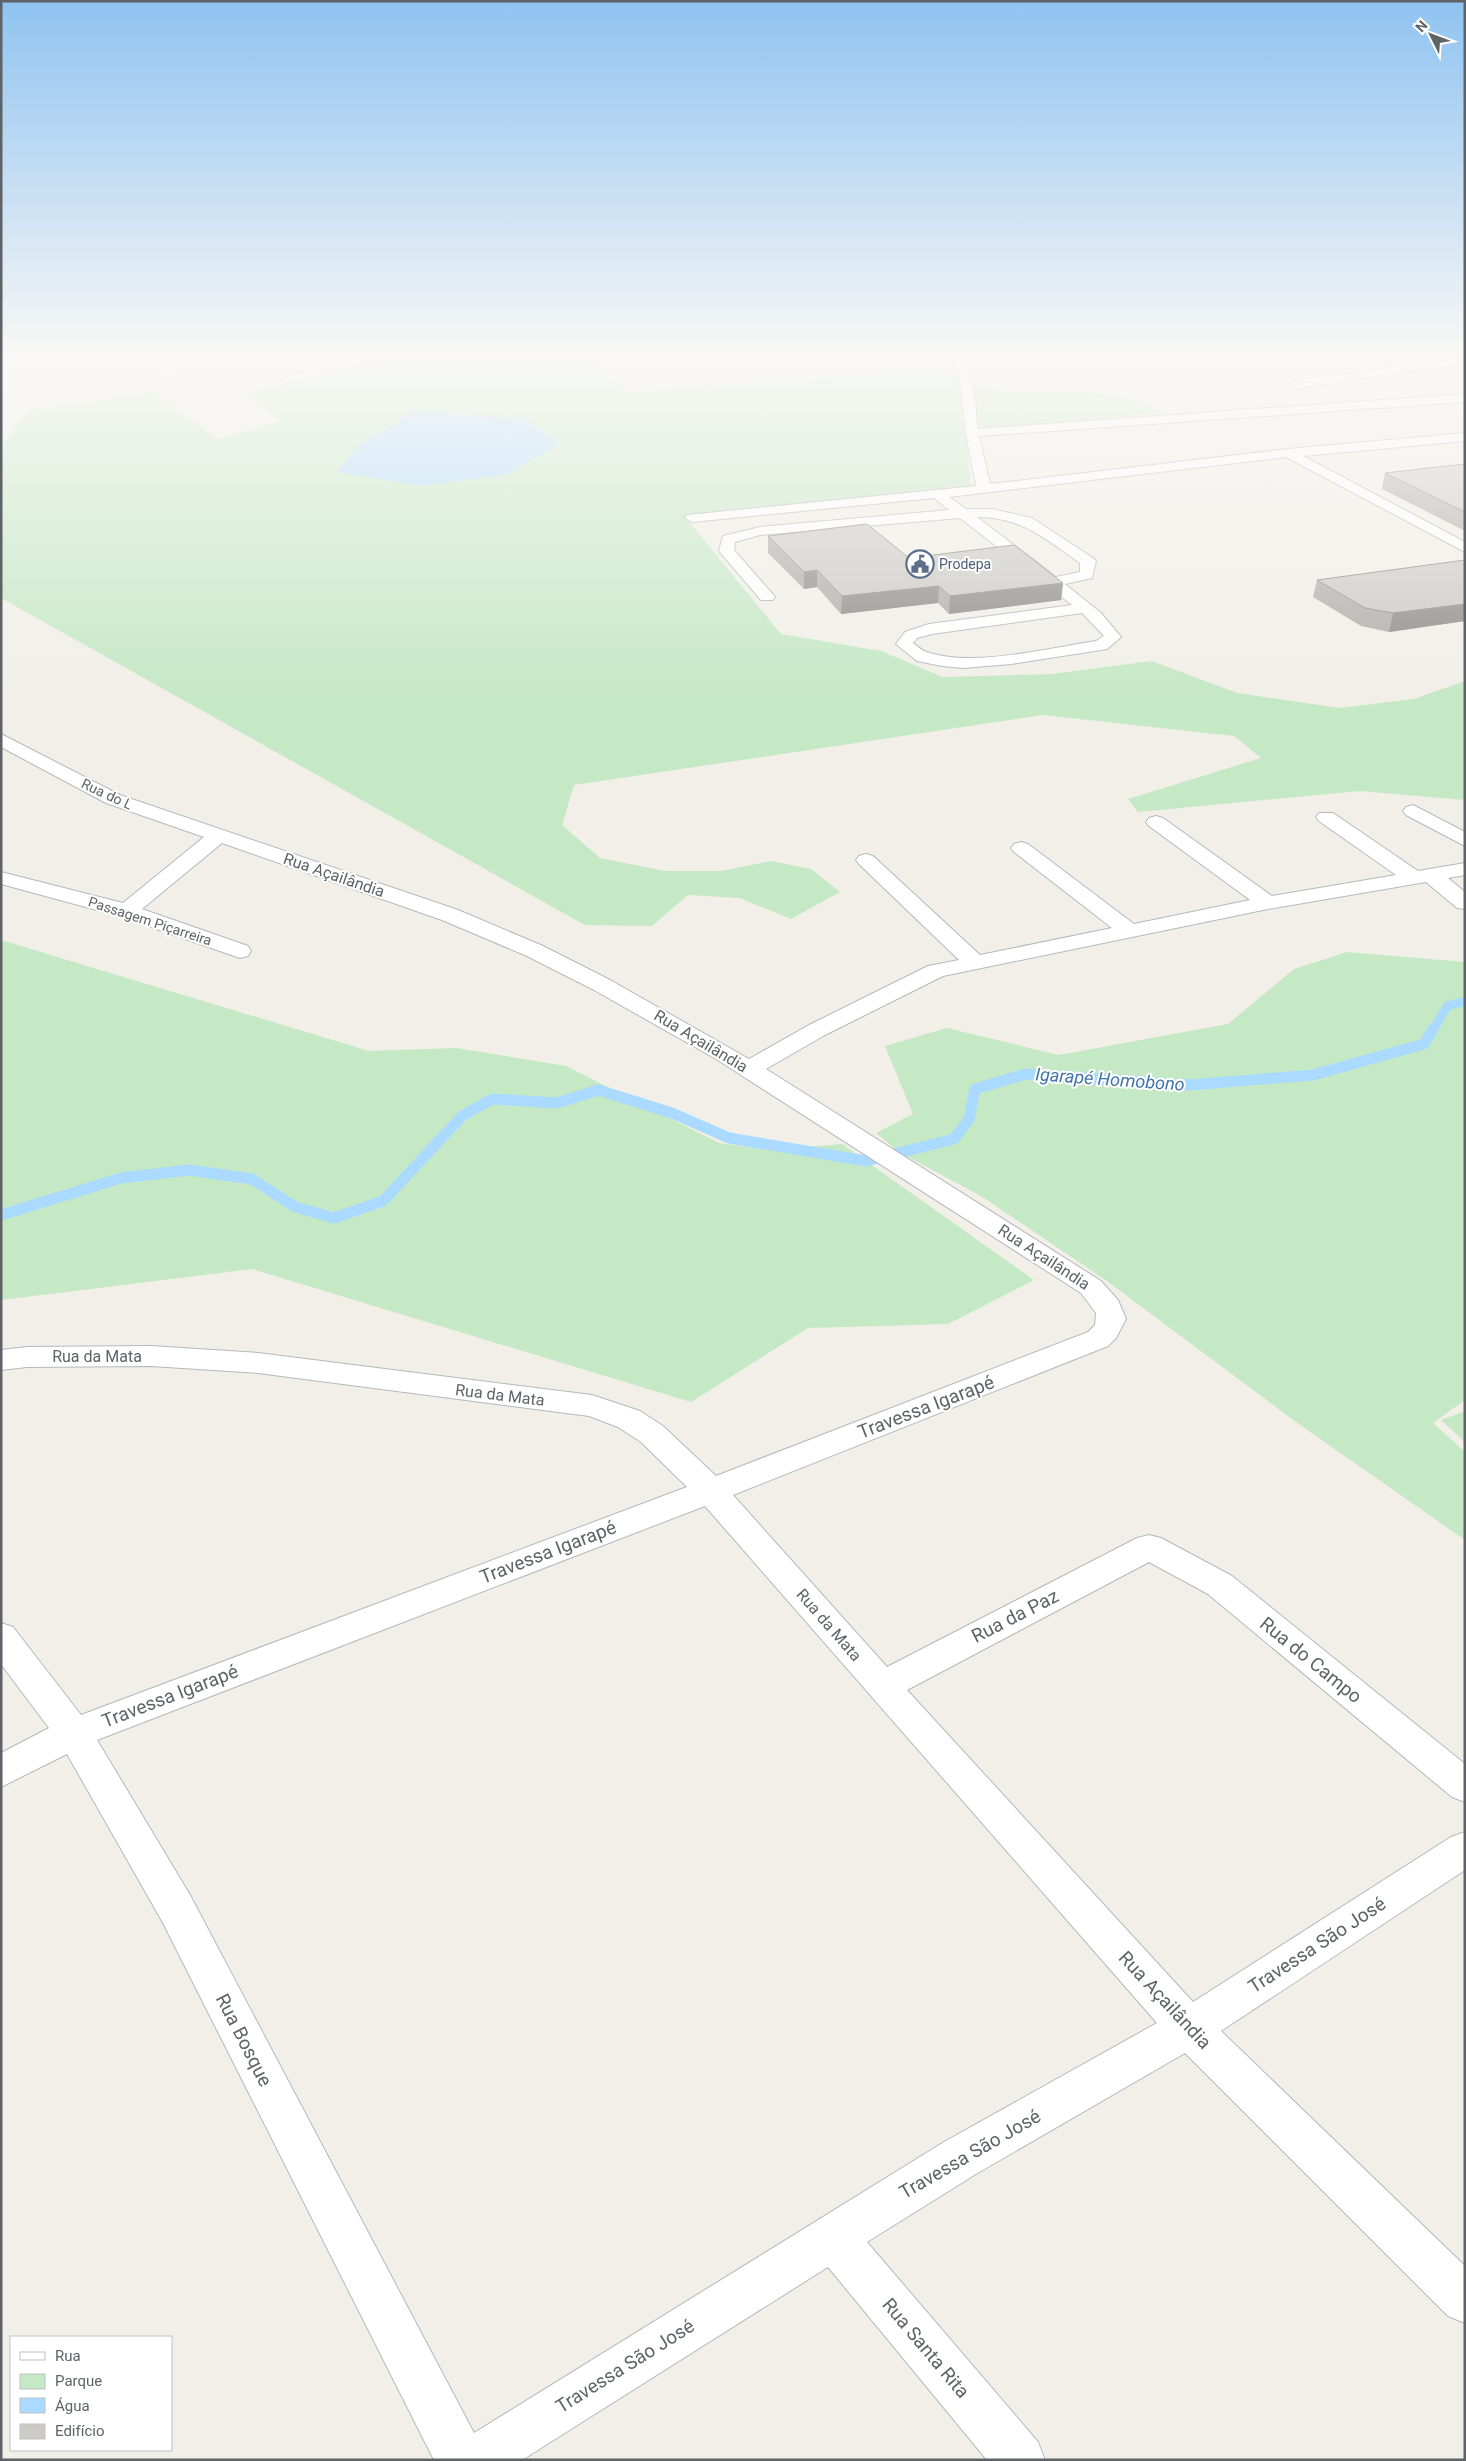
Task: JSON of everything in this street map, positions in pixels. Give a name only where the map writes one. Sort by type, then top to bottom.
[{"type":"street","points":[[979,467],[984,489]]},
{"type":"street","points":[[692,518],[942,498],[984,489],[1176,467]]},
{"type":"street","points":[[1315,467],[1350,484],[1377,487]]},
{"type":"street","points":[[1324,471],[1377,487],[1465,548]]},
{"type":"street","points":[[942,498],[964,513],[1085,608],[1104,624],[1113,637],[1101,645],[976,663],[944,662],[921,656],[904,644],[910,635],[929,629],[1085,608]]},
{"type":"street","points":[[767,597],[726,551],[728,539],[760,531],[964,513],[992,513],[1027,521],[1088,561],[1087,575],[1053,582]]},
{"type":"street","name":"Rua do L","points":[[1,739],[113,799],[219,835]]},
{"type":"street","points":[[1414,811],[1465,840]]},
{"type":"street","points":[[1326,817],[1465,903]]},
{"type":"street","points":[[1156,822],[1268,903]]},
{"type":"street","points":[[127,911],[219,835]]},
{"type":"street","name":"Rua Açailândia","points":[[219,835],[450,915],[535,951],[662,1017],[1092,1286],[1107,1305],[1112,1319],[1109,1330],[1098,1340]]},
{"type":"street","points":[[1021,848],[1129,931]]},
{"type":"street","points":[[866,860],[974,962]]},
{"type":"street","points":[[749,1070],[817,1030],[936,971],[1268,903],[1424,878],[1465,869]]},
{"type":"street","name":"Passagem Piçarreira","points":[[1,878],[127,911],[240,951]]},
{"type":"street","name":"Travessa Igarapé","points":[[1,1771],[74,1733],[711,1491],[1098,1340]]},
{"type":"street","name":"Rua da Mata","points":[[1,1360],[27,1357],[151,1356],[258,1362],[399,1383],[592,1406],[629,1419],[652,1434],[711,1491],[882,1686]]},
{"type":"street","name":"Rua da Paz","points":[[882,1686],[1149,1547]]},
{"type":"street","name":"Rua do Campo","points":[[1149,1547],[1220,1585],[1465,1786]]},
{"type":"street","name":"Rua Bosque","points":[[1,1637],[74,1733],[180,1916],[461,2460]]},
{"type":"street","name":"Rua Açailândia","points":[[882,1686],[1189,2028],[1465,2299]]},
{"type":"street","name":"Travessa São José","points":[[476,2460],[832,2236],[960,2158],[1189,2028],[1465,1849]]},
{"type":"street","name":"Rua Santa Rita","points":[[832,2236],[1020,2460]]},
{"type":"green space","points":[[1,467],[969,467],[971,490],[685,517],[781,634],[881,651],[943,677],[1051,674],[1152,661],[1237,693],[1339,708],[1414,699],[1465,681],[1465,800],[1360,791],[1138,812],[1128,799],[1261,758],[1234,736],[1043,715],[574,785],[562,825],[600,858],[665,871],[721,871],[771,861],[811,869],[840,892],[791,919],[740,898],[688,895],[652,926],[585,925],[1,598]]},
{"type":"green space","points":[[1,940],[369,1051],[456,1048],[566,1066],[719,1143],[770,1150],[842,1144],[1034,1280],[948,1324],[808,1328],[691,1402],[252,1269],[1,1300]]},
{"type":"green space","points":[[1347,952],[1465,962],[1465,1400],[1433,1423],[1465,1452],[1465,1540],[1296,1422],[1107,1281],[981,1196],[899,1152],[876,1133],[913,1114],[885,1046],[947,1028],[1059,1055],[1228,1024],[1294,969]]},
{"type":"green space","points":[[1465,1411],[1465,1442],[1441,1420]]},
{"type":"water","points":[[341,467],[520,467],[508,474],[422,486],[337,472]]},
{"type":"building","points":[[1440,467],[1465,467],[1465,512],[1385,473]]},
{"type":"building","points":[[867,524],[909,558],[1014,545],[1063,583],[950,596],[939,586],[842,596],[817,570],[804,572],[768,536]]},
{"type":"building","points":[[1465,560],[1465,604],[1393,613],[1365,608],[1317,580]]},
{"type":"waterway","name":"Igarapé Homobono","points":[[1433,1030],[1447,1006],[1465,1001]]},
{"type":"waterway","name":"Igarapé Homobono","points":[[1,1215],[121,1178],[189,1170],[252,1179],[295,1207],[334,1218],[383,1201],[462,1116],[492,1099],[557,1103],[598,1090],[672,1113],[729,1138],[866,1161],[954,1139],[969,1119],[975,1089],[1026,1074],[1189,1085],[1313,1075],[1424,1044],[1433,1029]]},
{"type":"place","name":"Prodepa","points":[[920,564]]}]
